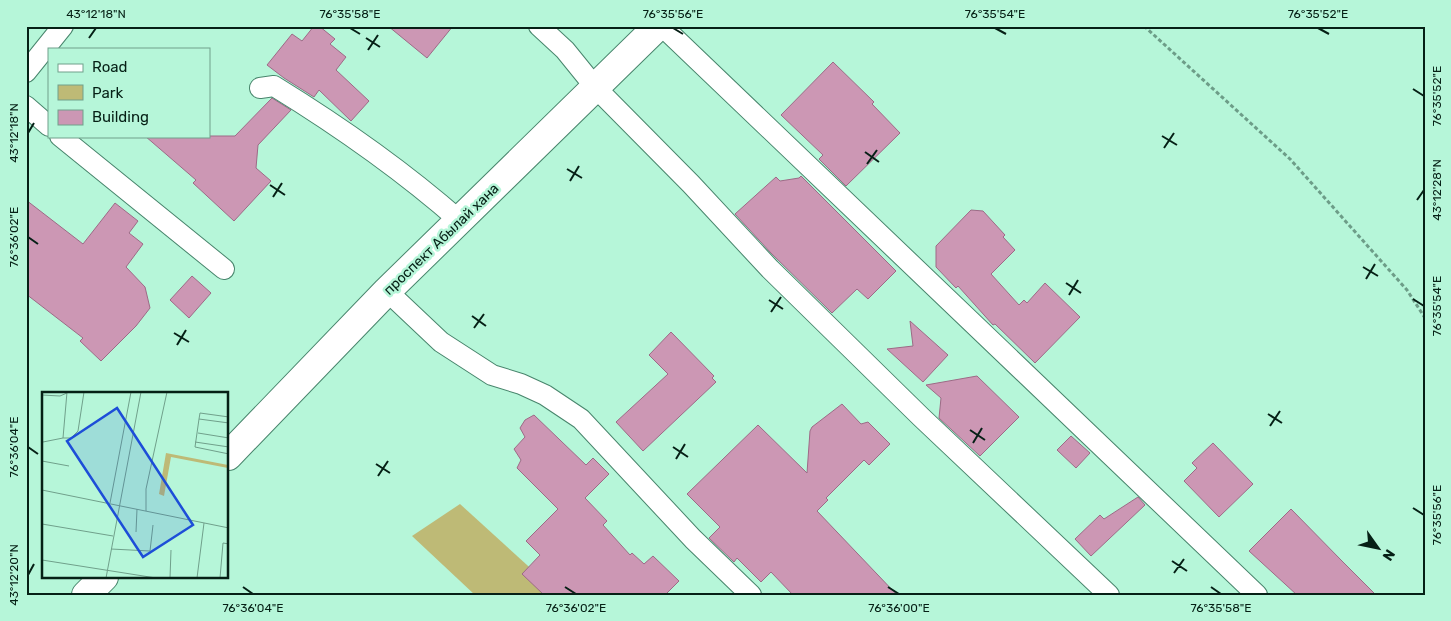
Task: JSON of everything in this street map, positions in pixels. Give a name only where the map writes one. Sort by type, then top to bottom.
[{"type":"main road","name":"проспект Абылай хана","points":[[229,455],[387,292],[658,26]]},
{"type":"main road","points":[[86,595],[103,578]]},
{"type":"street","points":[[26,72],[63,26]]},
{"type":"street","points":[[539,26],[565,50],[595,87],[691,184],[770,269],[921,417],[1109,595]]},
{"type":"street","points":[[662,26],[1257,595]]},
{"type":"street","points":[[260,88],[274,86],[308,107],[388,163],[460,221]]},
{"type":"street","points":[[26,106],[48,125]]},
{"type":"street","points":[[62,138],[224,269]]},
{"type":"street","points":[[387,292],[448,346],[492,375],[521,384],[545,395],[581,419],[693,539],[750,595]]},
{"type":"path","points":[[1144,26],[1290,159],[1407,290],[1425,318]]},
{"type":"green space","points":[[460,504],[560,595],[475,595],[412,536]]},
{"type":"building","points":[[314,26],[319,26],[335,39],[330,44],[346,57],[336,70],[369,101],[351,121],[319,90],[314,97],[267,65],[292,34],[302,41]]},
{"type":"building","points":[[388,26],[453,26],[427,58]]},
{"type":"building","points":[[833,62],[874,102],[872,104],[900,133],[846,186],[819,159],[823,155],[781,115]]},
{"type":"building","points":[[272,98],[291,110],[258,145],[256,168],[271,181],[234,221],[193,183],[196,180],[147,138],[210,138],[210,136],[235,136]]},
{"type":"building","points":[[801,176],[896,271],[868,299],[857,289],[832,313],[771,253],[735,214],[776,177],[780,181]]},
{"type":"building","points":[[26,200],[83,244],[115,203],[138,221],[129,233],[143,244],[126,267],[145,287],[150,308],[136,326],[101,361],[80,341],[83,338],[26,294]]},
{"type":"building","points":[[971,210],[983,211],[1005,235],[1003,237],[1015,250],[991,274],[1019,305],[1024,300],[1027,303],[1045,283],[1080,317],[1035,363],[995,324],[993,325],[958,286],[956,288],[936,267],[936,246]]},
{"type":"building","points":[[192,276],[211,293],[189,318],[170,300]]},
{"type":"building","points":[[910,321],[948,355],[923,382],[887,349],[913,346]]},
{"type":"building","points":[[671,332],[714,376],[712,378],[716,382],[643,451],[616,422],[668,374],[649,355]]},
{"type":"building","points":[[977,376],[1019,417],[980,456],[939,418],[941,398],[926,385]]},
{"type":"building","points":[[842,404],[861,424],[868,422],[890,444],[869,465],[864,460],[826,498],[828,500],[817,511],[897,595],[793,595],[771,572],[761,582],[737,558],[734,562],[709,538],[720,527],[687,494],[758,425],[807,473],[810,431],[812,427]]},
{"type":"building","points":[[534,415],[586,465],[593,458],[609,474],[585,498],[607,521],[603,525],[630,555],[632,553],[644,564],[653,556],[679,581],[665,595],[544,595],[522,574],[540,555],[526,541],[558,509],[517,468],[521,460],[514,449],[525,437],[520,428],[525,420]]},
{"type":"building","points":[[1071,436],[1090,453],[1076,468],[1057,450]]},
{"type":"building","points":[[1213,443],[1253,484],[1219,517],[1184,481],[1197,468],[1192,463]]},
{"type":"building","points":[[1138,497],[1145,505],[1091,556],[1075,539],[1100,515],[1104,519]]},
{"type":"building","points":[[1291,509],[1376,595],[1297,595],[1249,551]]}]
